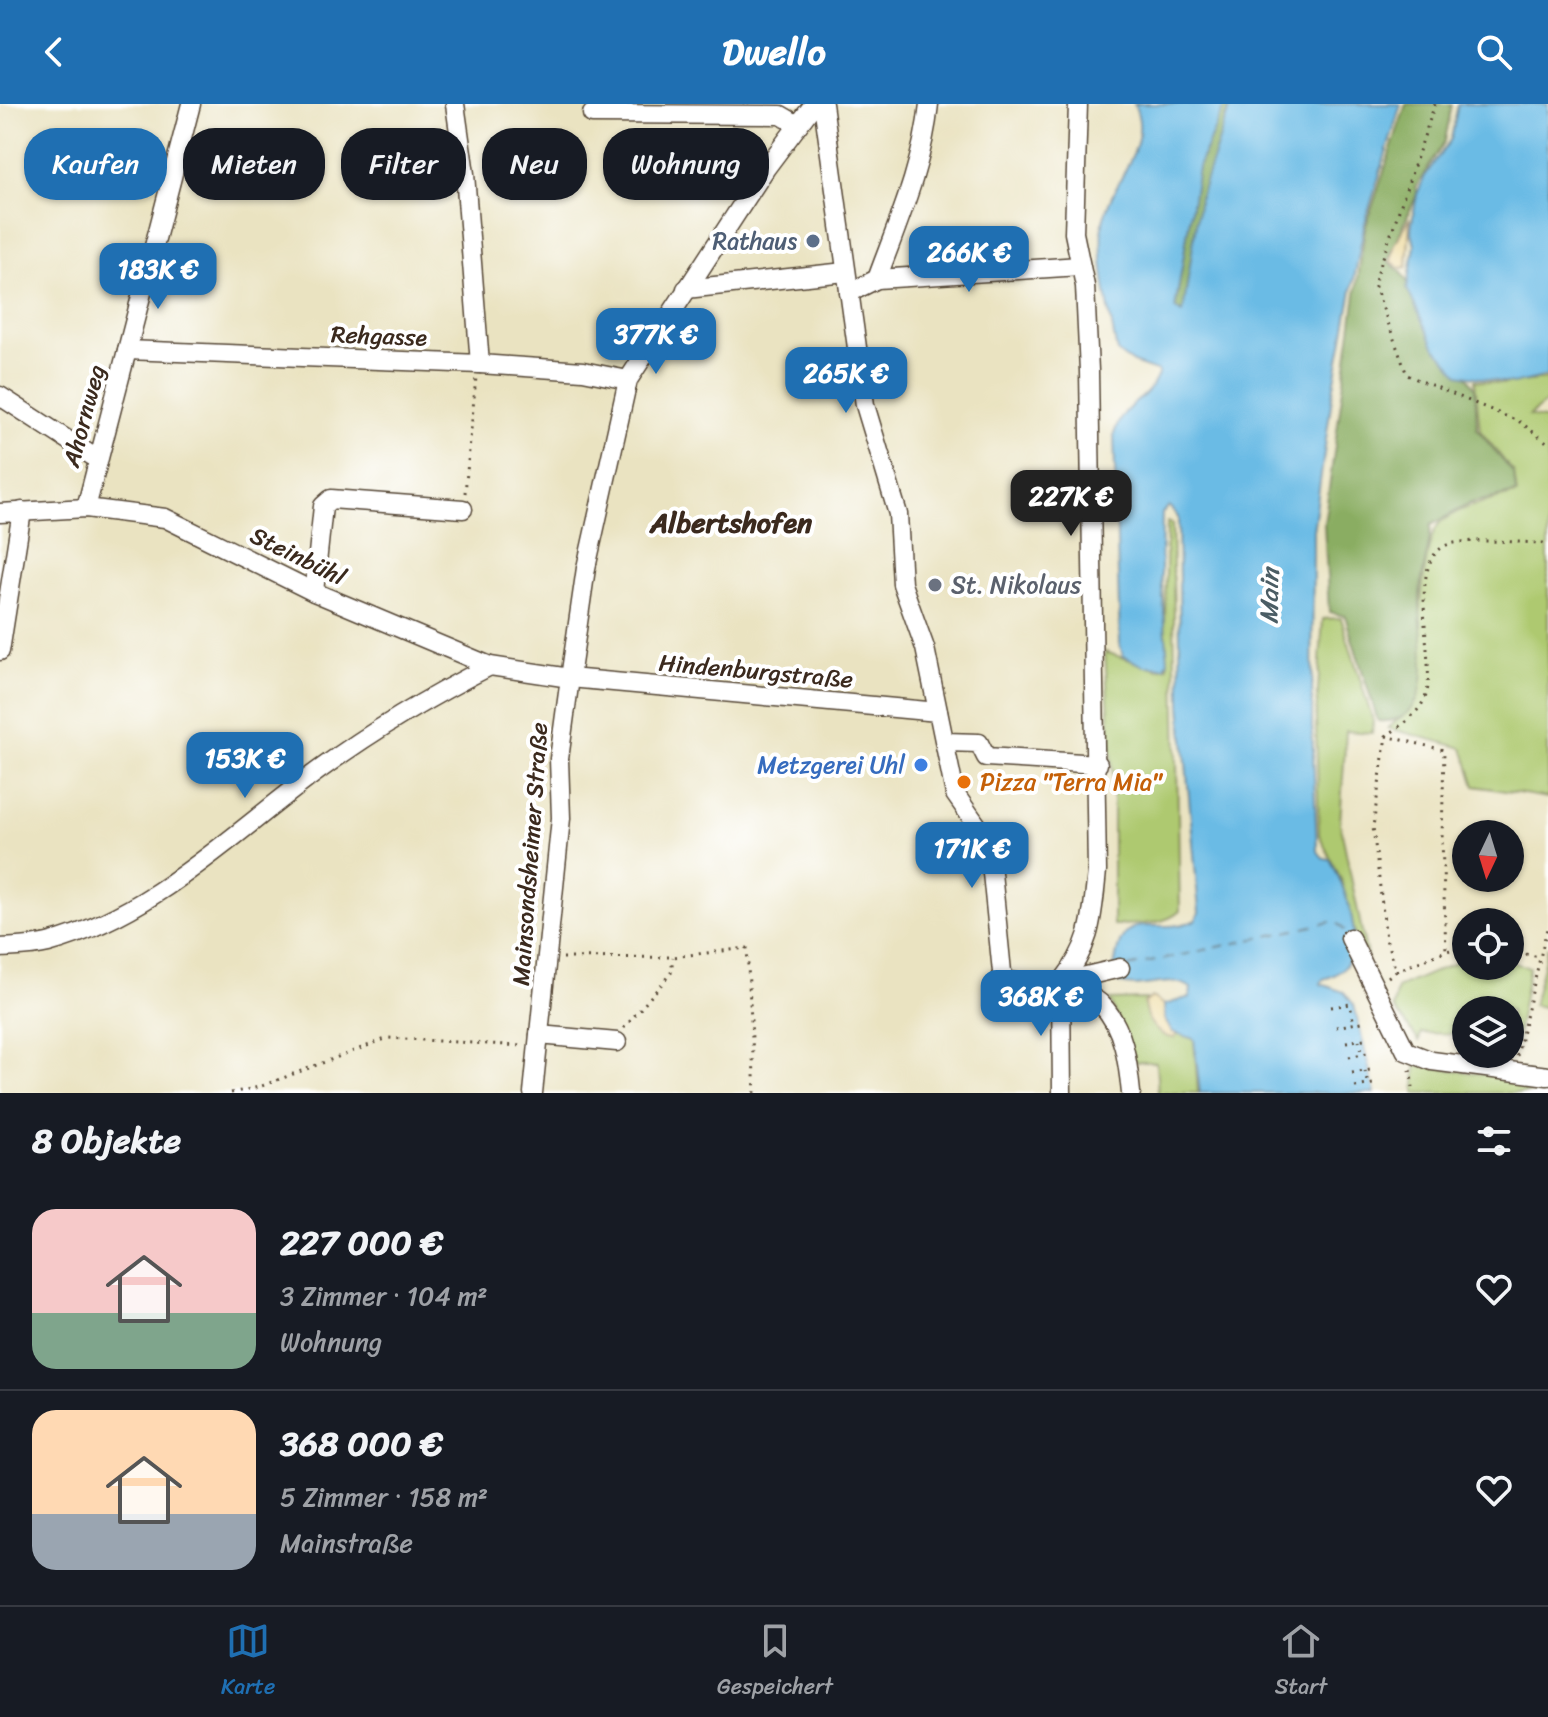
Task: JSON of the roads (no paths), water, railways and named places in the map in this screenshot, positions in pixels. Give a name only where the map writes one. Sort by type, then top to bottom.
[{"type":"street","name":"Ahornweg","points":[[86,508],[191,104]]},
{"type":"street","points":[[455,104],[465,174],[480,364]]},
{"type":"street","points":[[570,678],[586,568],[628,380],[686,289],[814,104]]},
{"type":"street","points":[[823,104],[865,405],[898,514],[902,584],[925,648],[955,794],[981,831],[991,863],[1002,972],[1007,981],[1024,986],[1061,983],[1120,968]]},
{"type":"street","points":[[877,279],[911,187],[926,134],[929,104]]},
{"type":"street","points":[[1062,1093],[1061,983],[1080,960],[1091,935],[1097,871],[1098,764],[1089,371],[1085,286],[1074,219],[1078,104]]},
{"type":"street","points":[[592,114],[781,115],[798,125]]},
{"type":"street","points":[[849,293],[877,279],[1080,266]]},
{"type":"street","points":[[686,289],[845,272]]},
{"type":"street","name":"Rehgasse","points":[[127,350],[480,364],[583,371],[628,380]]},
{"type":"street","points":[[0,396],[97,459]]},
{"type":"street","points":[[314,592],[323,506],[331,499],[463,509]]},
{"type":"street","name":"Steinbühl","points":[[0,513],[86,508],[165,518],[314,592],[490,666],[570,678]]},
{"type":"street","points":[[0,651],[22,511]]},
{"type":"street","points":[[0,948],[47,944],[110,920],[177,879],[319,770],[416,703],[490,666]]},
{"type":"street","name":"Hindenburgstraße","points":[[570,678],[938,712]]},
{"type":"street","name":"Mainsondsheimer Straße","points":[[533,1093],[561,818],[559,759],[570,678]]},
{"type":"street","points":[[945,742],[979,743],[986,757],[1098,764]]},
{"type":"street","points":[[1350,938],[1406,1051],[1432,1061],[1548,1076]]},
{"type":"street","points":[[1061,983],[1101,1003],[1121,1037],[1128,1061],[1131,1093]]},
{"type":"street","points":[[539,1041],[617,1042]]},
{"type":"water","name":"Main","points":[[1134,104],[1225,104],[1198,167],[1175,309],[1183,313],[1200,197],[1231,104],[1401,104],[1364,226],[1332,397],[1313,531],[1312,727],[1317,850],[1323,858],[1330,859],[1344,891],[1353,927],[1349,960],[1339,972],[1323,979],[1321,984],[1344,992],[1354,1005],[1375,1093],[1200,1093],[1194,1039],[1172,1032],[1165,1020],[1164,1005],[1190,997],[1191,988],[1173,982],[1132,986],[1113,980],[1116,954],[1122,938],[1130,930],[1139,926],[1179,925],[1196,920],[1199,912],[1181,705],[1178,517],[1169,506],[1162,513],[1161,575],[1168,660],[1165,667],[1144,666],[1123,656],[1120,645],[1114,434],[1124,413],[1148,391],[1159,372],[1133,363],[1117,352],[1102,260],[1102,229],[1106,212],[1139,136],[1139,120]]},
{"type":"water","points":[[1458,104],[1548,104],[1548,376],[1513,384],[1459,374],[1434,346],[1407,289],[1415,246],[1411,228],[1417,194],[1425,176],[1451,139]]},
{"type":"place","name":"Rathaus","points":[[813,241]]},
{"type":"place","name":"St. Nikolaus","points":[[935,585]]},
{"type":"place","name":"Metzgerei Uhl","points":[[921,765]]},
{"type":"place","name":"Pizza \"Terra Mia\"","points":[[964,782]]},
{"type":"district","name":"Albertshofen","points":[[731,522]]}]
